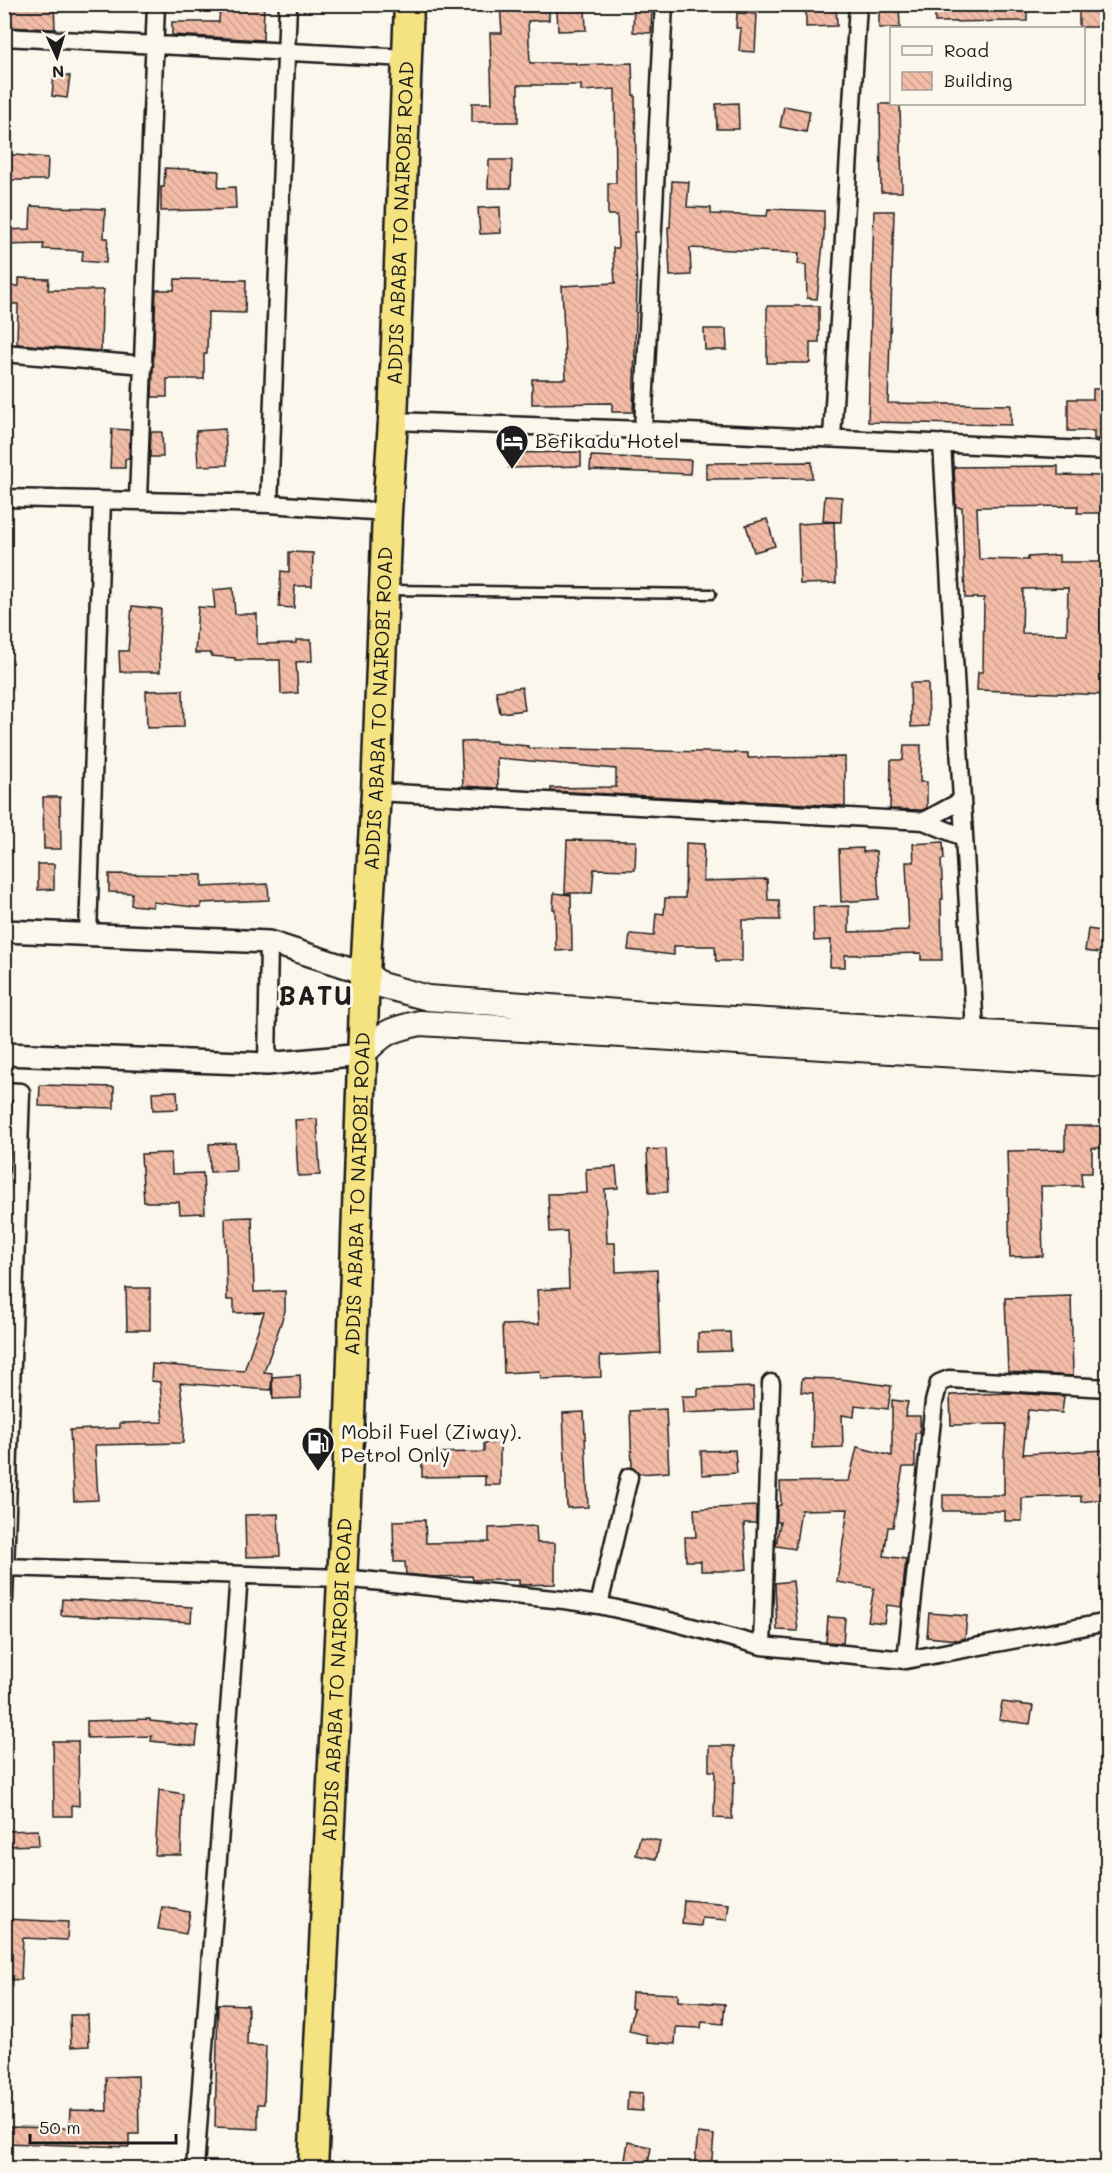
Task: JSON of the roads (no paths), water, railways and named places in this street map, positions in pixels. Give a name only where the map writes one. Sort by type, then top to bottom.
[{"type":"highway","name":"ADDIS ABABA TO NAIROBI ROAD","points":[[313,2169],[350,1417],[365,973],[376,792],[410,4]]},
{"type":"main road","points":[[365,973],[381,985],[428,998],[645,1014],[1107,1040]]},
{"type":"main road","points":[[362,1054],[380,1036],[420,1023],[1107,1064]]},
{"type":"street","points":[[138,500],[156,4]]},
{"type":"street","points":[[270,504],[288,4]]},
{"type":"street","points":[[643,430],[664,4]]},
{"type":"street","points":[[832,438],[858,4]]},
{"type":"street","points":[[4,37],[407,58]]},
{"type":"street","points":[[4,353],[144,365]]},
{"type":"street","points":[[393,421],[1107,451]]},
{"type":"street","points":[[942,443],[975,1032],[949,1055]]},
{"type":"street","points":[[4,498],[270,504],[387,512]]},
{"type":"street","points":[[88,935],[102,500]]},
{"type":"street","points":[[376,792],[924,821],[963,837]]},
{"type":"street","points":[[924,821],[961,801]]},
{"type":"street","points":[[4,931],[269,942],[365,973]]},
{"type":"street","points":[[267,1064],[269,942]]},
{"type":"street","points":[[4,1054],[267,1064],[362,1054]]},
{"type":"street","points":[[4,1091],[21,1092],[4,1600]]},
{"type":"street","points":[[906,1660],[934,1402],[939,1383],[949,1379],[1107,1388]]},
{"type":"street","points":[[762,1646],[771,1383]]},
{"type":"street","points":[[599,1605],[629,1477]]},
{"type":"street","points":[[5,1567],[342,1578],[599,1605],[762,1646],[906,1660],[1107,1622]]},
{"type":"street","points":[[195,2169],[239,1575]]},
{"type":"lane","points":[[383,590],[711,594]]},
{"type":"place","name":"Befikadu Hotel","points":[[512,470]]},
{"type":"place","name":"Mobil Fuel (Ziway). Petrol Only","points":[[318,1472]]},
{"type":"district","name":"BATU","points":[[316,996]]}]
